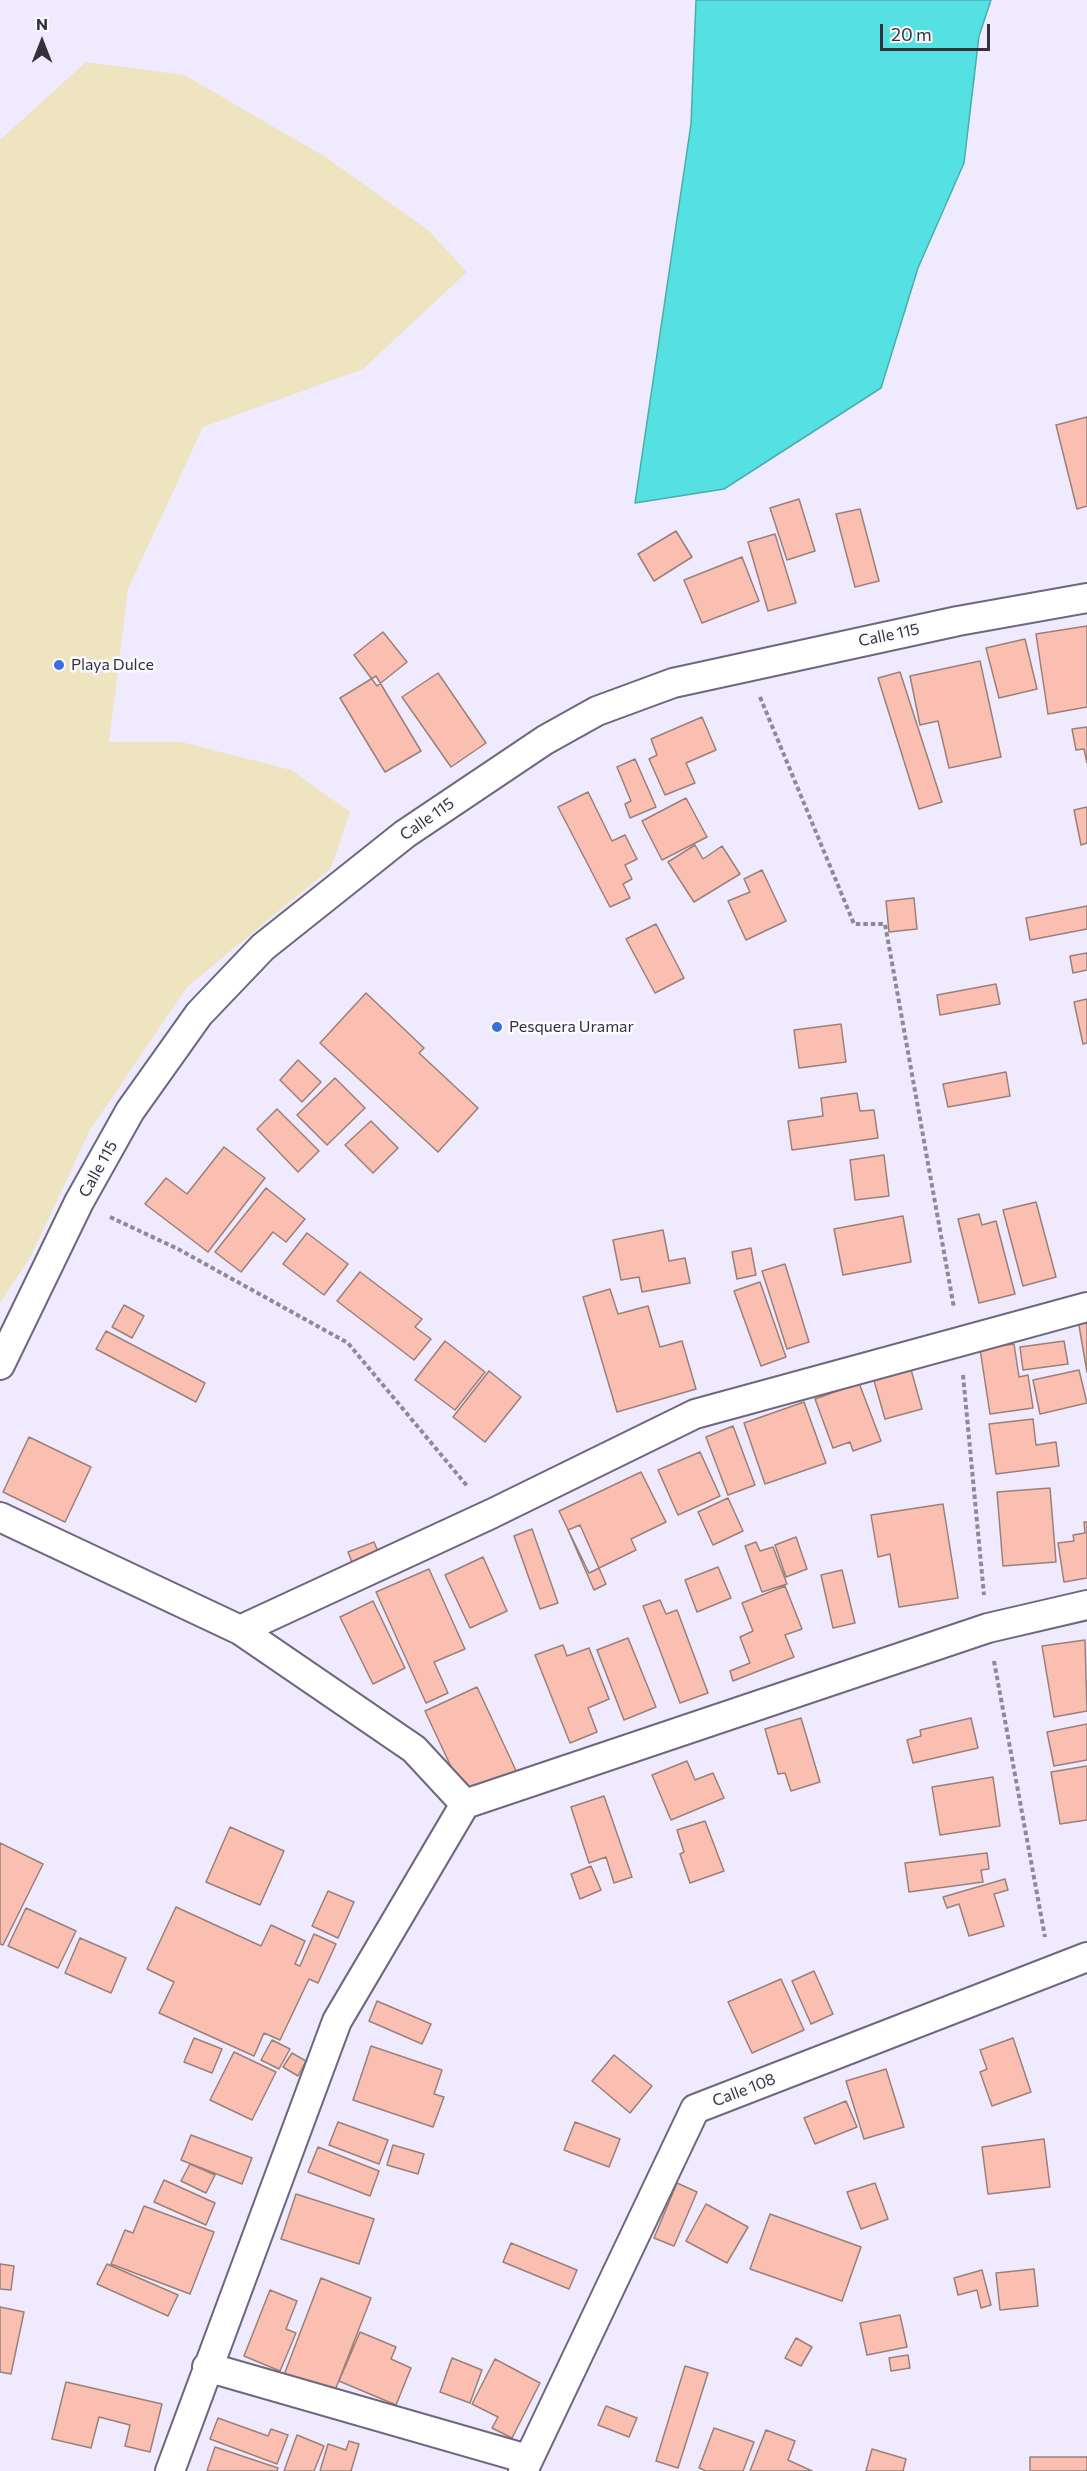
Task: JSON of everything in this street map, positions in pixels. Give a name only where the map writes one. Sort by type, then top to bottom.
[{"type":"street","name":"Calle 115","points":[[0,1365],[79,1202],[130,1112],[199,1014],[263,947],[405,834],[545,740],[597,711],[672,683],[958,621],[1087,598]]},
{"type":"street","points":[[240,1630],[491,1514],[695,1414],[1087,1307]]},
{"type":"street","points":[[0,1517],[240,1630],[414,1749],[465,1804]]},
{"type":"street","points":[[170,2471],[337,2020],[465,1804],[988,1628],[1087,1605]]},
{"type":"street","name":"Calle 108","points":[[525,2465],[695,2109],[1051,1969],[1087,1957]]},
{"type":"street","points":[[207,2367],[525,2465]]},
{"type":"path","points":[[747,666],[854,924],[885,924],[960,1342],[988,1628],[1051,1969]]},
{"type":"path","points":[[79,1202],[178,1249],[348,1343],[491,1514]]},
{"type":"sand","name":"Playa Dulce","points":[[86,62],[184,75],[324,156],[428,230],[467,272],[363,369],[203,427],[128,589],[109,742],[181,742],[291,770],[350,812],[331,868],[187,987],[90,1130],[31,1256],[0,1303],[0,140]]},
{"type":"shaded area","points":[[696,0],[991,0],[979,36],[964,163],[918,268],[881,388],[724,489],[635,503],[691,124]]},
{"type":"building","points":[[1087,417],[1087,506],[1077,509],[1056,425]]},
{"type":"building","points":[[799,499],[815,551],[787,560],[770,508]]},
{"type":"building","points":[[860,509],[879,581],[855,587],[836,514]]},
{"type":"building","points":[[676,531],[692,557],[654,581],[638,554]]},
{"type":"building","points":[[775,534],[796,603],[768,611],[748,542]]},
{"type":"building","points":[[742,557],[759,601],[702,623],[684,580]]},
{"type":"building","points":[[1087,626],[1087,707],[1048,714],[1036,634]]},
{"type":"building","points":[[383,632],[407,662],[377,686],[354,655]]},
{"type":"building","points":[[1025,639],[1037,689],[999,698],[986,648]]},
{"type":"building","points":[[980,661],[1001,757],[949,768],[938,721],[920,725],[910,676]]},
{"type":"building","points":[[900,672],[942,802],[919,809],[878,678]]},
{"type":"building","points":[[438,673],[486,743],[451,767],[402,697]]},
{"type":"building","points":[[376,676],[421,751],[385,772],[340,698]]},
{"type":"building","points":[[702,717],[716,750],[686,763],[695,783],[665,795],[649,759],[657,755],[651,739]]},
{"type":"building","points":[[1087,727],[1087,763],[1084,749],[1076,750],[1072,729]]},
{"type":"building","points":[[635,759],[656,807],[630,818],[625,804],[631,801],[617,767]]},
{"type":"building","points":[[588,792],[612,841],[625,835],[637,859],[625,865],[632,879],[623,884],[630,898],[610,907],[558,807]]},
{"type":"building","points":[[686,798],[707,837],[662,860],[642,821]]},
{"type":"building","points":[[1087,807],[1087,843],[1081,845],[1074,810]]},
{"type":"building","points":[[695,845],[703,859],[722,846],[740,874],[694,902],[668,862]]},
{"type":"building","points":[[762,870],[786,921],[746,940],[728,901],[750,892],[744,879]]},
{"type":"building","points":[[914,898],[917,929],[889,932],[886,901]]},
{"type":"building","points":[[1087,906],[1087,929],[1030,940],[1026,918]]},
{"type":"building","points":[[656,924],[684,978],[655,993],[626,939]]},
{"type":"building","points":[[1087,953],[1087,970],[1073,973],[1070,956]]},
{"type":"building","points":[[996,984],[1000,1004],[940,1015],[937,995]]},
{"type":"building","points":[[366,993],[424,1048],[419,1053],[478,1108],[438,1152],[320,1043]]},
{"type":"building","points":[[1087,999],[1087,1043],[1083,1044],[1074,1002]]},
{"type":"building","points":[[841,1024],[846,1062],[799,1068],[794,1030]]},
{"type":"building","points":[[298,1060],[321,1082],[302,1102],[280,1080]]},
{"type":"building","points":[[1006,1072],[1010,1096],[948,1107],[943,1084]]},
{"type":"building","points":[[335,1078],[365,1108],[327,1145],[297,1115]]},
{"type":"building","points":[[857,1093],[860,1111],[874,1110],[878,1138],[792,1150],[788,1121],[823,1116],[821,1098]]},
{"type":"building","points":[[277,1109],[319,1151],[298,1172],[257,1129]]},
{"type":"building","points":[[371,1121],[398,1148],[373,1173],[345,1145]]},
{"type":"building","points":[[224,1147],[265,1178],[208,1252],[145,1204],[166,1178],[187,1194]]},
{"type":"building","points":[[884,1155],[889,1196],[855,1200],[850,1160]]},
{"type":"building","points":[[266,1188],[305,1219],[286,1242],[273,1232],[241,1272],[215,1252]]},
{"type":"building","points":[[1036,1202],[1056,1277],[1023,1286],[1003,1210]]},
{"type":"building","points":[[979,1214],[982,1225],[996,1221],[1015,1294],[979,1303],[958,1219]]},
{"type":"building","points":[[903,1216],[911,1262],[843,1275],[834,1229]]},
{"type":"building","points":[[663,1230],[669,1261],[685,1258],[690,1283],[642,1292],[639,1277],[621,1280],[613,1240]]},
{"type":"building","points":[[307,1233],[348,1264],[324,1295],[283,1264]]},
{"type":"building","points":[[751,1248],[756,1275],[737,1279],[732,1252]]},
{"type":"building","points":[[785,1264],[809,1342],[787,1349],[762,1271]]},
{"type":"building","points":[[360,1272],[422,1319],[415,1327],[431,1339],[414,1360],[337,1301]]},
{"type":"building","points":[[760,1282],[786,1357],[761,1366],[734,1291]]},
{"type":"building","points":[[610,1289],[618,1314],[648,1306],[660,1347],[682,1341],[696,1389],[617,1412],[583,1297]]},
{"type":"building","points":[[124,1305],[144,1316],[132,1338],[112,1327]]},
{"type":"building","points":[[1087,1319],[1087,1372],[1078,1320]]},
{"type":"building","points":[[106,1331],[205,1383],[196,1402],[96,1349]]},
{"type":"building","points":[[445,1341],[485,1372],[455,1410],[415,1380]]},
{"type":"building","points":[[1064,1341],[1068,1364],[1023,1370],[1020,1347]]},
{"type":"building","points":[[1014,1344],[1019,1377],[1028,1375],[1033,1408],[990,1414],[980,1349]]},
{"type":"building","points":[[910,1366],[922,1409],[885,1419],[873,1377]]},
{"type":"building","points":[[1079,1370],[1087,1403],[1040,1414],[1033,1380]]},
{"type":"building","points":[[489,1371],[521,1397],[485,1442],[453,1417]]},
{"type":"building","points":[[859,1383],[881,1441],[853,1451],[850,1442],[833,1448],[815,1399]]},
{"type":"building","points":[[804,1402],[826,1463],[765,1484],[744,1423]]},
{"type":"building","points":[[1033,1419],[1036,1445],[1056,1442],[1059,1466],[996,1474],[989,1424]]},
{"type":"building","points":[[733,1426],[755,1485],[728,1495],[706,1437]]},
{"type":"building","points":[[29,1437],[91,1467],[65,1522],[3,1492]]},
{"type":"building","points":[[700,1452],[720,1496],[678,1515],[658,1470]]},
{"type":"building","points":[[641,1472],[666,1522],[631,1539],[636,1550],[589,1573],[559,1511]]},
{"type":"building","points":[[1050,1488],[1056,1562],[1003,1566],[997,1492]]},
{"type":"building","points":[[728,1498],[743,1531],[713,1545],[698,1512]]},
{"type":"building","points":[[943,1504],[958,1598],[899,1607],[890,1554],[878,1557],[871,1515]]},
{"type":"building","points":[[1084,1522],[1087,1522],[1087,1578],[1064,1582],[1058,1543],[1074,1541],[1073,1535],[1085,1533]]},
{"type":"building","points":[[580,1525],[606,1584],[594,1590],[568,1530]]},
{"type":"building","points":[[532,1529],[558,1603],[540,1609],[514,1536]]},
{"type":"building","points":[[796,1537],[807,1569],[786,1577],[775,1545]]},
{"type":"building","points":[[374,1542],[379,1554],[353,1565],[348,1552]]},
{"type":"building","points":[[756,1542],[760,1551],[773,1547],[787,1584],[762,1592],[745,1546]]},
{"type":"building","points":[[483,1557],[507,1611],[470,1628],[445,1575]]},
{"type":"building","points":[[718,1567],[731,1598],[697,1612],[685,1580]]},
{"type":"building","points":[[429,1569],[465,1649],[434,1662],[448,1693],[426,1703],[376,1592]]},
{"type":"building","points":[[842,1570],[855,1623],[833,1628],[821,1575]]},
{"type":"building","points":[[785,1586],[802,1629],[785,1635],[794,1657],[733,1681],[730,1671],[750,1663],[740,1637],[753,1631],[742,1603]]},
{"type":"building","points":[[660,1600],[666,1614],[677,1610],[708,1693],[680,1703],[643,1606]]},
{"type":"building","points":[[373,1601],[405,1668],[373,1684],[340,1617]]},
{"type":"building","points":[[628,1638],[656,1707],[624,1720],[597,1650]]},
{"type":"building","points":[[1085,1640],[1087,1711],[1054,1717],[1042,1646]]},
{"type":"building","points":[[563,1645],[567,1656],[589,1648],[609,1699],[588,1708],[597,1732],[570,1743],[535,1655]]},
{"type":"building","points":[[477,1687],[519,1777],[467,1801],[425,1711]]},
{"type":"building","points":[[801,1718],[820,1782],[791,1791],[785,1773],[778,1774],[765,1729]]},
{"type":"building","points":[[971,1718],[978,1748],[913,1763],[907,1740],[921,1736],[920,1730]]},
{"type":"building","points":[[1087,1724],[1087,1760],[1054,1766],[1047,1732]]},
{"type":"building","points":[[687,1761],[695,1780],[713,1773],[724,1798],[671,1820],[652,1775]]},
{"type":"building","points":[[1087,1766],[1087,1820],[1060,1824],[1051,1772]]},
{"type":"building","points":[[993,1777],[1000,1826],[940,1835],[932,1787]]},
{"type":"building","points":[[604,1796],[632,1877],[614,1883],[606,1857],[589,1863],[571,1807]]},
{"type":"building","points":[[705,1821],[724,1871],[690,1883],[680,1854],[684,1852],[677,1830]]},
{"type":"building","points":[[230,1827],[284,1851],[260,1905],[206,1882]]},
{"type":"building","points":[[0,1843],[43,1864],[3,1945],[0,1944]]},
{"type":"building","points":[[987,1853],[989,1869],[981,1870],[983,1882],[909,1892],[905,1863]]},
{"type":"building","points":[[591,1866],[601,1890],[580,1899],[571,1874]]},
{"type":"building","points":[[1005,1879],[1008,1890],[994,1894],[1004,1926],[969,1936],[959,1904],[947,1908],[943,1897]]},
{"type":"building","points":[[328,1891],[354,1902],[338,1938],[312,1926]]},
{"type":"building","points":[[176,1907],[261,1946],[271,1925],[305,1941],[295,1964],[300,1966],[314,1934],[336,1944],[318,1983],[309,1979],[280,2040],[264,2033],[254,2056],[159,2013],[174,1982],[147,1969]]},
{"type":"building","points":[[26,1908],[76,1931],[58,1968],[8,1946]]},
{"type":"building","points":[[80,1938],[126,1958],[111,1993],[65,1973]]},
{"type":"building","points":[[814,1971],[833,2014],[811,2024],[792,1981]]},
{"type":"building","points":[[781,1979],[804,2030],[752,2053],[728,2002]]},
{"type":"building","points":[[377,2001],[431,2024],[422,2044],[369,2021]]},
{"type":"building","points":[[194,2038],[222,2049],[212,2073],[184,2062]]},
{"type":"building","points":[[1013,2038],[1031,2092],[992,2106],[980,2072],[987,2069],[980,2050]]},
{"type":"building","points":[[272,2040],[290,2049],[279,2069],[261,2060]]},
{"type":"building","points":[[371,2046],[442,2070],[434,2094],[444,2097],[433,2127],[353,2100]]},
{"type":"building","points":[[234,2052],[276,2072],[252,2120],[210,2100]]},
{"type":"building","points":[[292,2053],[306,2061],[298,2076],[283,2067]]},
{"type":"building","points":[[614,2055],[652,2086],[630,2113],[592,2081]]},
{"type":"building","points":[[886,2069],[904,2127],[864,2139],[846,2081]]},
{"type":"building","points":[[846,2101],[857,2127],[815,2144],[804,2118]]},
{"type":"building","points":[[338,2122],[388,2140],[379,2164],[329,2145]]},
{"type":"building","points":[[575,2122],[620,2139],[609,2167],[564,2150]]},
{"type":"building","points":[[191,2135],[252,2158],[242,2184],[181,2160]]},
{"type":"building","points":[[1044,2139],[1050,2187],[988,2194],[982,2147]]},
{"type":"building","points":[[393,2145],[424,2154],[418,2174],[387,2165]]},
{"type":"building","points":[[318,2147],[379,2171],[370,2196],[308,2172]]},
{"type":"building","points":[[190,2164],[215,2175],[206,2193],[181,2181]]},
{"type":"building","points":[[164,2180],[215,2203],[206,2225],[154,2202]]},
{"type":"building","points":[[677,2183],[697,2192],[674,2246],[654,2238]]},
{"type":"building","points":[[875,2183],[888,2219],[861,2229],[847,2192]]},
{"type":"building","points":[[296,2194],[374,2219],[359,2264],[281,2239]]},
{"type":"building","points":[[706,2204],[748,2227],[727,2263],[686,2241]]},
{"type":"building","points":[[144,2206],[214,2232],[190,2294],[111,2264],[125,2230],[133,2233]]},
{"type":"building","points":[[770,2214],[861,2247],[842,2301],[750,2269]]},
{"type":"building","points":[[511,2243],[577,2270],[569,2289],[503,2262]]},
{"type":"building","points":[[0,2264],[14,2266],[11,2290],[0,2289]]},
{"type":"building","points":[[107,2264],[178,2295],[168,2316],[97,2284]]},
{"type":"building","points":[[1034,2269],[1038,2306],[1000,2310],[996,2273]]},
{"type":"building","points":[[982,2270],[991,2305],[981,2308],[977,2290],[958,2295],[954,2278]]},
{"type":"building","points":[[321,2278],[371,2298],[334,2393],[284,2375]]},
{"type":"building","points":[[270,2290],[297,2301],[286,2329],[296,2333],[280,2371],[244,2356]]},
{"type":"building","points":[[0,2307],[24,2312],[11,2374],[0,2372]]},
{"type":"building","points":[[900,2315],[907,2347],[867,2355],[860,2323]]},
{"type":"building","points":[[360,2332],[396,2347],[391,2359],[411,2368],[396,2405],[339,2381]]},
{"type":"building","points":[[796,2338],[812,2347],[801,2366],[785,2358]]},
{"type":"building","points":[[908,2355],[910,2368],[891,2371],[889,2358]]},
{"type":"building","points":[[452,2358],[482,2370],[470,2403],[440,2392]]},
{"type":"building","points":[[495,2359],[540,2383],[512,2438],[492,2428],[498,2417],[472,2404]]},
{"type":"building","points":[[685,2366],[708,2373],[678,2468],[656,2461]]},
{"type":"building","points":[[66,2382],[162,2404],[150,2452],[125,2446],[130,2425],[99,2417],[91,2448],[52,2439]]},
{"type":"building","points":[[606,2406],[637,2418],[629,2437],[598,2425]]},
{"type":"building","points":[[218,2418],[268,2436],[271,2429],[288,2435],[277,2464],[210,2439]]},
{"type":"building","points":[[714,2428],[754,2442],[743,2471],[706,2471],[699,2468]]},
{"type":"building","points":[[766,2430],[795,2441],[788,2460],[812,2471],[750,2471]]},
{"type":"building","points":[[297,2435],[324,2446],[314,2471],[284,2471]]},
{"type":"building","points":[[349,2441],[359,2444],[351,2471],[320,2471],[328,2444],[346,2450]]},
{"type":"building","points":[[215,2447],[278,2468],[277,2471],[207,2471]]},
{"type":"building","points":[[872,2449],[906,2459],[903,2471],[866,2471]]},
{"type":"building","points":[[1030,2457],[1087,2457],[1087,2471],[1030,2471]]},
{"type":"place","name":"Playa Dulce","points":[[59,665]]},
{"type":"place","name":"Pesquera Uramar","points":[[497,1027]]}]
